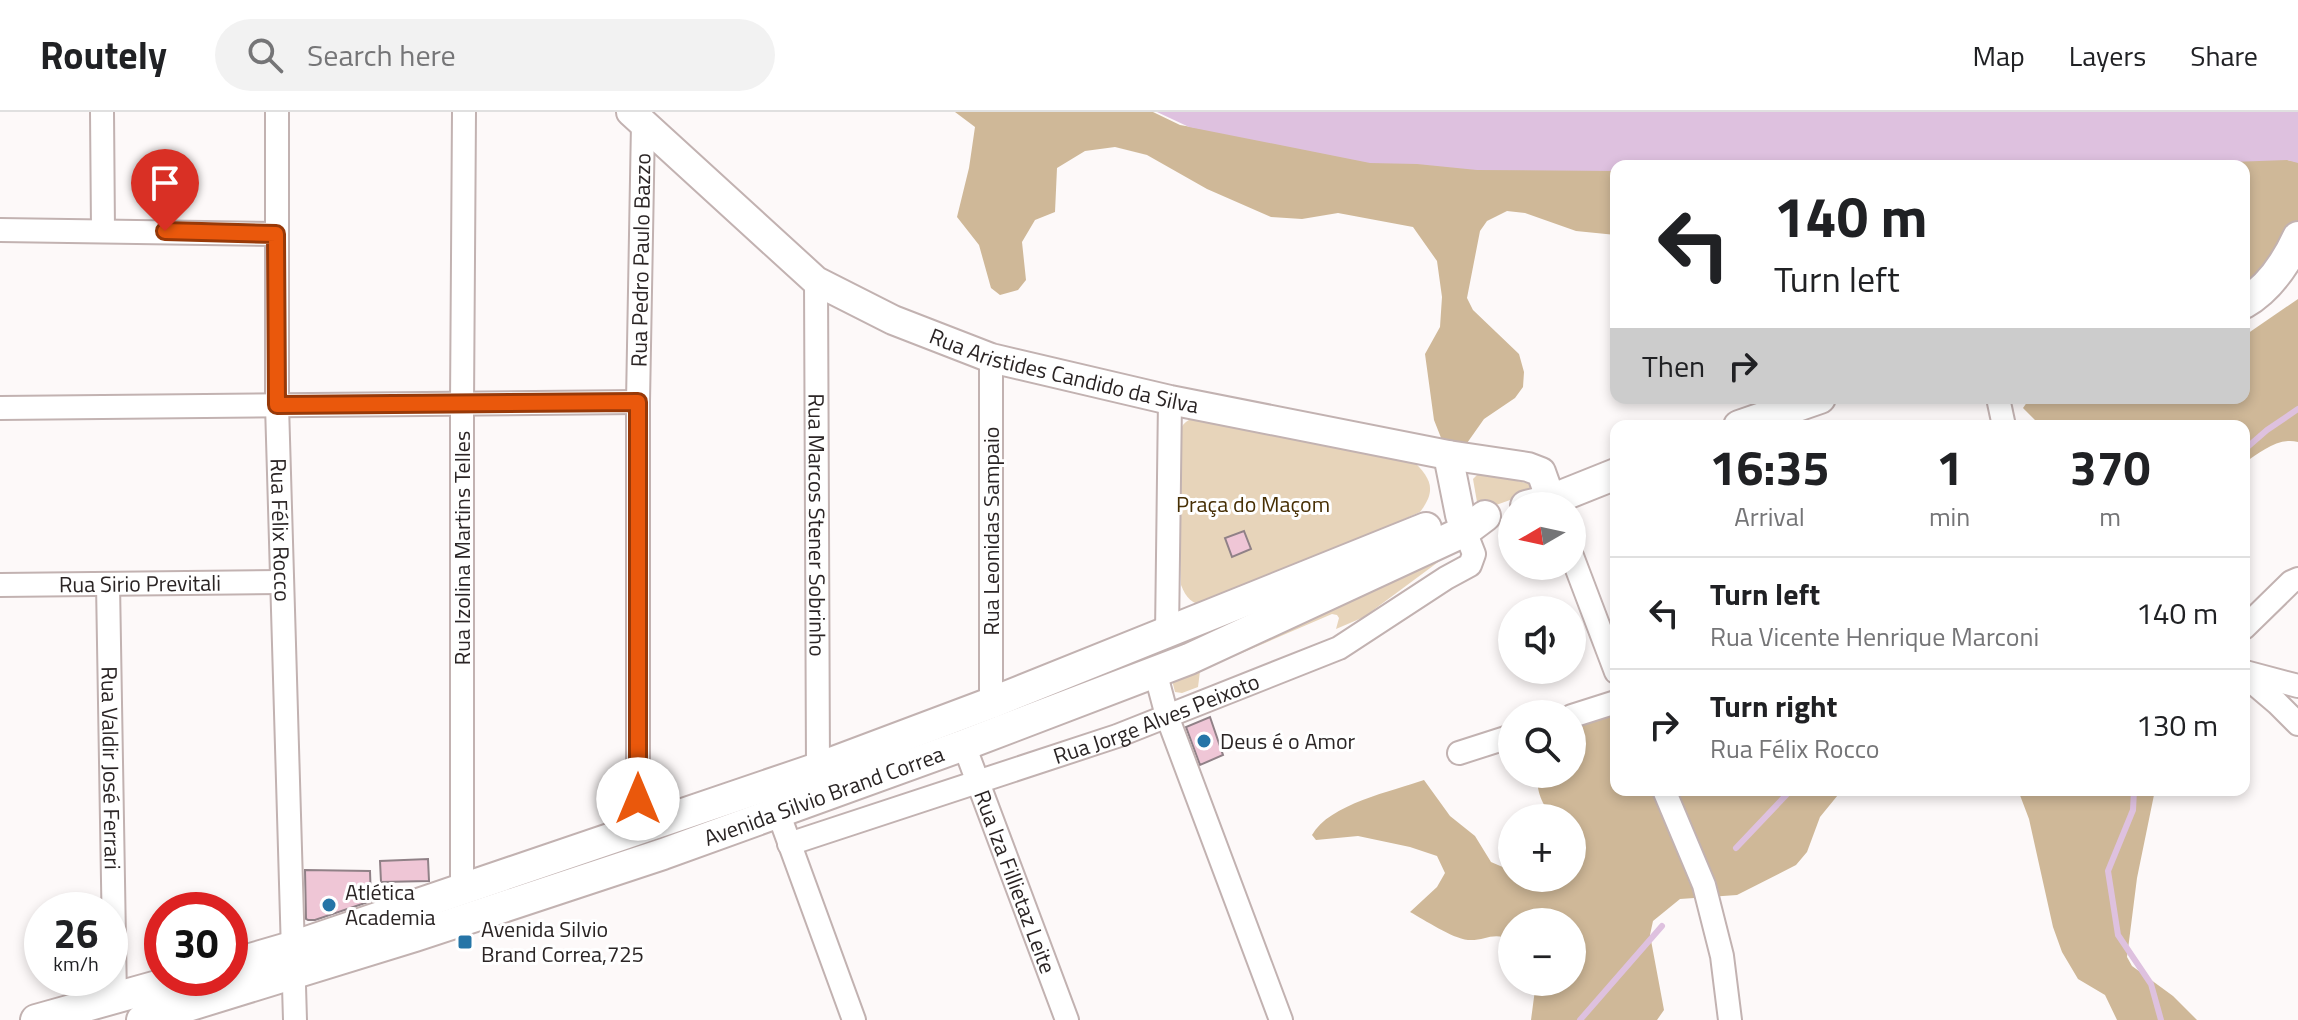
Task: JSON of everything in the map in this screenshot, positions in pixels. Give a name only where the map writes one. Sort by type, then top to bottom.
[{"type":"main road","points":[[2250,300],[2278,273],[2298,237]]},
{"type":"main road","points":[[1757,420],[1803,404]]},
{"type":"main road","points":[[1572,492],[1610,476]]},
{"type":"main road","name":"Avenida Silvio Brand Correa","points":[[142,1020],[295,960],[462,889],[818,768],[1480,518]]},
{"type":"main road","name":"Avenida Silvio Brand Correa","points":[[248,964],[295,960],[663,854],[964,745],[1189,659],[1480,518]]},
{"type":"main road","points":[[36,1020],[144,990]]},
{"type":"street","points":[[102,112],[103,230]]},
{"type":"street","name":"Rua Félix Rocco","points":[[277,112],[277,405],[295,1020]]},
{"type":"street","name":"Rua Izolina Martins Telles","points":[[462,889],[464,112]]},
{"type":"street","name":"Rua Aristides Candido da Silva","points":[[637,118],[816,281],[893,320],[991,358],[1170,400],[1448,455],[1528,467],[1541,472],[1542,492]]},
{"type":"street","name":"Rua Pedro Paulo Bazzo","points":[[637,118],[638,830]]},
{"type":"street","points":[[0,230],[276,234]]},
{"type":"street","name":"Rua Marcos Stener Sobrinho","points":[[816,281],[818,768]]},
{"type":"street","name":"Rua Leonidas Sampaio","points":[[991,358],[991,703]]},
{"type":"street","points":[[1167,634],[1170,400]]},
{"type":"street","points":[[0,408],[638,402]]},
{"type":"street","points":[[1448,455],[1480,518]]},
{"type":"street","name":"Rua Jorge Alves Peixoto","points":[[789,844],[1117,736],[1339,648],[1470,565],[1480,518]]},
{"type":"street","points":[[2250,622],[2291,582],[2298,579]]},
{"type":"street","points":[[1581,580],[1610,656]]},
{"type":"street","name":"Rua Sirio Previtali","points":[[0,585],[281,582]]},
{"type":"street","name":"Rua Valdir José Ferrari","points":[[108,584],[115,999]]},
{"type":"street","points":[[1155,671],[1167,716],[1281,1020]]},
{"type":"street","points":[[2250,674],[2298,686]]},
{"type":"street","points":[[2250,678],[2298,724]]},
{"type":"street","points":[[1586,712],[1610,704]]},
{"type":"street","points":[[1459,753],[1498,740]]},
{"type":"street","name":"Rua Iza Fillietaz Leite","points":[[964,745],[1067,1020]]},
{"type":"street","points":[[1667,796],[1704,885],[1722,956],[1730,1020]]},
{"type":"street","points":[[778,812],[854,1020]]},
{"type":"green space","name":"Praça do Maçom","points":[[1199,416],[1411,459],[1427,478],[1429,497],[1420,512],[1212,604],[1196,603],[1186,595],[1181,585],[1177,438],[1185,423]]},
{"type":"green space","points":[[1478,474],[1535,485],[1535,491],[1498,492],[1498,504],[1485,509],[1477,502],[1473,479]]},
{"type":"green space","points":[[1446,554],[1364,617],[1336,629],[1339,618],[1332,614],[1200,671],[1198,687],[1182,693],[1175,692],[1172,680]]},
{"type":"shaded area","points":[[955,112],[1153,112],[1180,125],[1319,149],[1610,166],[1610,234],[1576,231],[1525,213],[1507,211],[1487,221],[1480,231],[1467,298],[1473,310],[1519,354],[1524,372],[1523,387],[1515,398],[1484,419],[1460,453],[1449,458],[1434,420],[1425,354],[1440,327],[1442,297],[1437,261],[1413,227],[1338,213],[1302,219],[1271,217],[1207,189],[1147,155],[1115,147],[1085,151],[1057,168],[1055,212],[1035,220],[1022,242],[1026,280],[1018,290],[1000,295],[991,288],[979,245],[957,217],[975,127]]},
{"type":"shaded area","points":[[1157,112],[2298,112],[2298,163],[2287,160],[1610,160],[1610,171],[1477,170],[1370,163],[1189,127]]},
{"type":"shaded area","points":[[2238,151],[2298,162],[2298,250],[2250,281],[2250,160],[2138,160]]},
{"type":"shaded area","points":[[2298,299],[2298,442],[2277,444],[2250,459],[2250,420],[2035,420],[2023,408],[2026,404],[2250,404],[2250,332]]},
{"type":"shaded area","points":[[1610,709],[1610,796],[1837,796],[1820,817],[1807,852],[1796,865],[1737,895],[1680,899],[1653,921],[1650,935],[1664,1010],[1657,1020],[1531,1020],[1534,996],[1586,996],[1586,908],[1498,908],[1498,936],[1461,939],[1410,912],[1437,887],[1445,873],[1437,856],[1358,836],[1316,840],[1312,835],[1320,824],[1347,807],[1424,780],[1450,816],[1475,836],[1491,862],[1498,865],[1498,892],[1586,892],[1586,804],[1544,804],[1538,788],[1586,788],[1586,717]]},
{"type":"shaded area","points":[[2020,796],[2154,796],[2137,878],[2127,957],[2132,966],[2173,996],[2197,1020],[2117,1020],[2105,995],[2078,979],[2062,952],[2053,927],[2029,819]]},
{"type":"building","points":[[1244,531],[1251,549],[1232,557],[1225,538]]},
{"type":"building","name":"Deus é o Amor","points":[[1210,717],[1223,755],[1200,765],[1186,727]]},
{"type":"building","points":[[428,859],[429,881],[381,882],[380,861]]},
{"type":"building","points":[[305,870],[370,871],[371,901],[308,920]]},
{"type":"waterway","points":[[2250,445],[2298,409]]},
{"type":"waterway","points":[[1736,848],[1785,796]]},
{"type":"waterway","points":[[2134,796],[2133,810],[2108,871],[2118,935],[2151,984],[2161,1020]]},
{"type":"waterway","points":[[1580,1020],[1662,926]]},
{"type":"place","name":"Deus é o Amor","points":[[1204,741]]},
{"type":"place","name":"Atlética Academia","points":[[329,905]]},
{"type":"place","name":"Avenida Silvio Brand Correa,725","points":[[465,942]]},
{"type":"route","points":[[165,231],[276,234],[277,405],[638,402],[638,799]]}]
